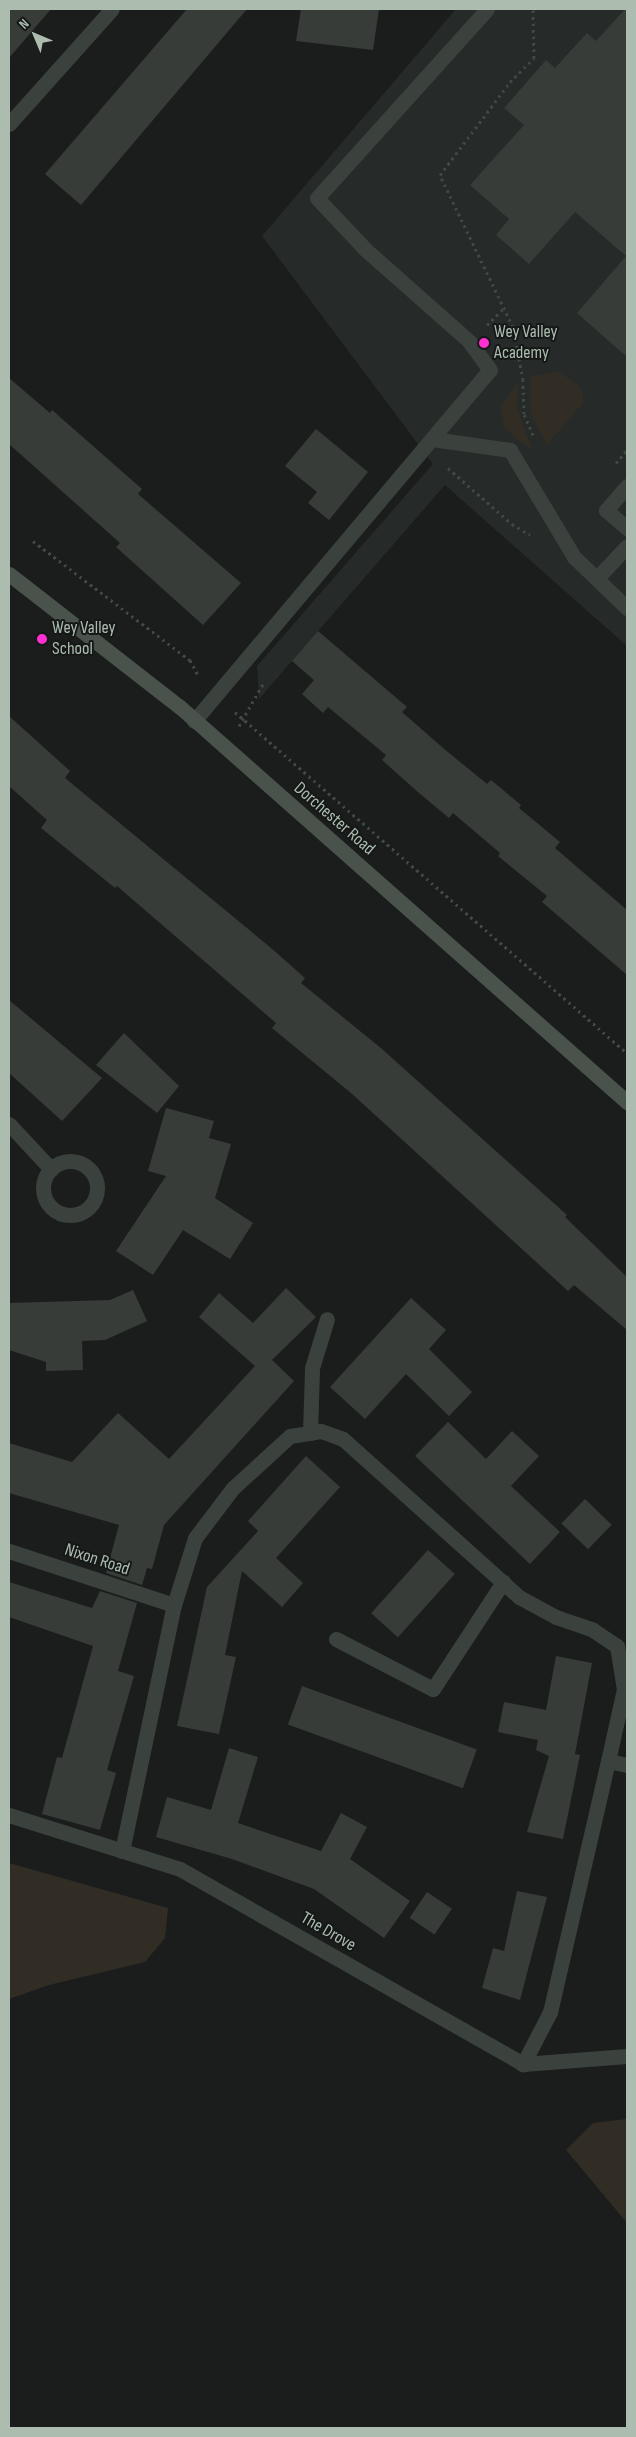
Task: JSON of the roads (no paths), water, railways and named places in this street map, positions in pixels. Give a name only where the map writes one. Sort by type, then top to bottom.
[{"type":"main road","name":"Dorchester Road","points":[[9,574],[144,677],[627,1102]]},
{"type":"street","points":[[9,124],[112,9]]},
{"type":"street","points":[[194,722],[218,696],[490,370],[470,342],[366,250],[317,198],[487,9]]},
{"type":"street","points":[[432,439],[510,450],[574,557],[627,608]]},
{"type":"street","points":[[627,486],[606,510],[627,528]]},
{"type":"street","points":[[597,578],[627,546]]},
{"type":"street","points":[[9,1124],[51,1169]]},
{"type":"street","points":[[310,1433],[312,1368],[327,1319]]},
{"type":"street","points":[[122,1851],[174,1606],[195,1538],[233,1488],[290,1436],[320,1431],[343,1439],[520,1597],[556,1617],[593,1630],[616,1646],[624,1689],[608,1761],[550,2012],[523,2064]]},
{"type":"street","name":"Nixon Road","points":[[9,1551],[174,1606]]},
{"type":"street","points":[[336,1639],[433,1689],[502,1582]]},
{"type":"street","points":[[608,1761],[627,1765]]},
{"type":"street","name":"The Drove","points":[[9,1815],[180,1869],[523,2064]]},
{"type":"street","points":[[523,2064],[627,2056]]},
{"type":"place","name":"Wey Valley Academy","points":[[484,343]]},
{"type":"place","name":"Wey Valley School","points":[[42,639]]}]
